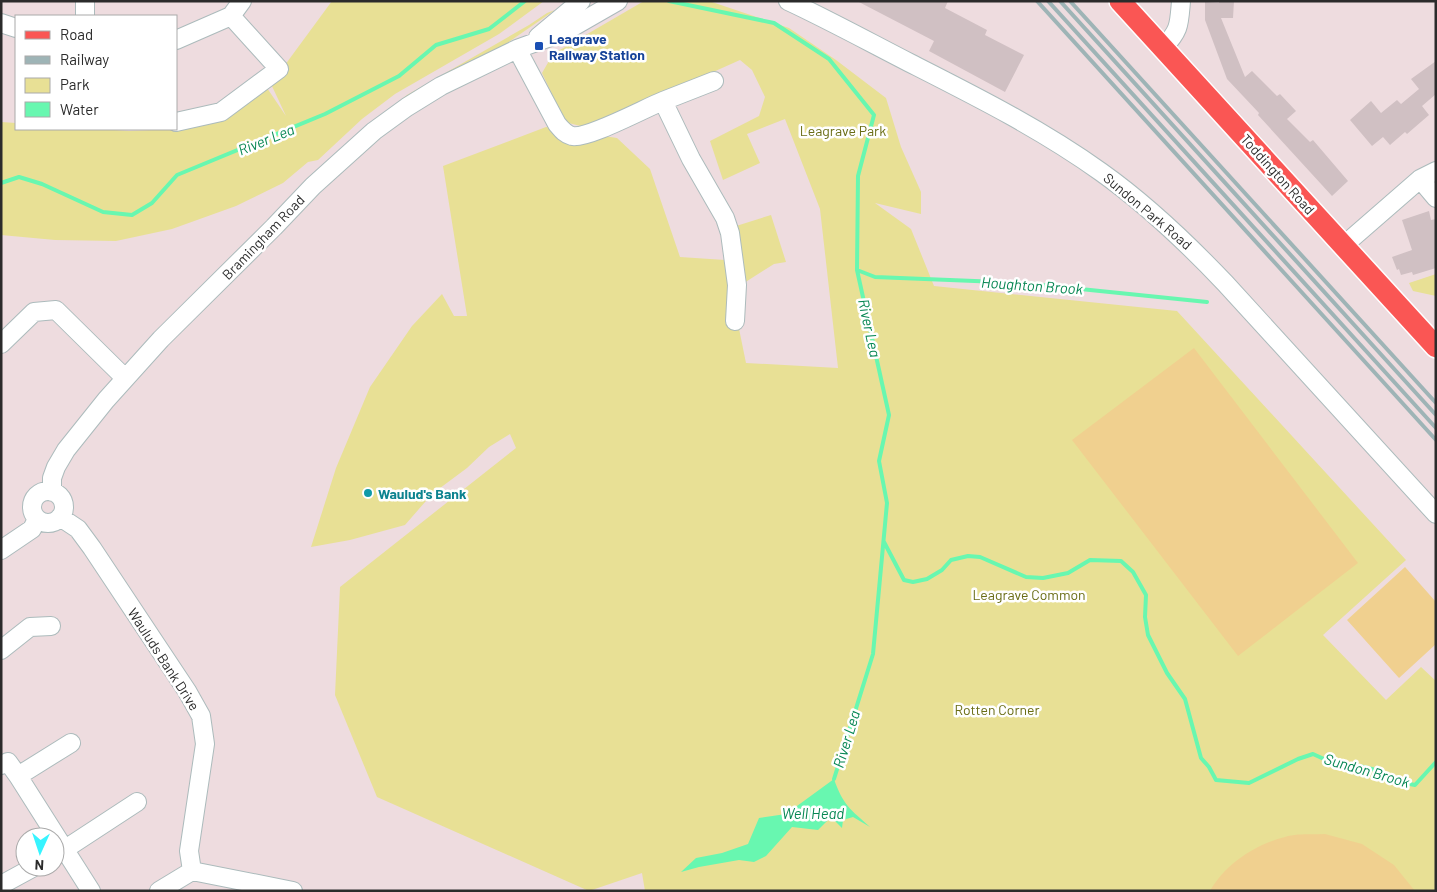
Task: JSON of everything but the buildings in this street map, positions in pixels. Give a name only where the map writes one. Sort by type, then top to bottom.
[{"type":"main road","name":"Toddington Road","points":[[1120,1],[1436,347]]},
{"type":"street","points":[[85,1],[85,15]]},
{"type":"street","points":[[178,39],[231,16],[242,1]]},
{"type":"street","name":"Bramingham Road","points":[[525,46],[580,1]]},
{"type":"street","name":"Bramingham Road","points":[[52,492],[52,478],[66,450],[125,378],[161,339],[313,186],[374,131],[434,90],[525,46],[564,32],[618,1]]},
{"type":"street","name":"Sundon Park Road","points":[[788,1],[1011,116],[1069,150],[1129,193],[1193,249],[1436,514]]},
{"type":"street","points":[[1163,48],[1174,37],[1179,26],[1181,1]]},
{"type":"street","points":[[178,122],[221,112],[279,69],[231,16]]},
{"type":"street","points":[[1,23],[15,28]]},
{"type":"street","points":[[525,46],[557,124],[568,135],[581,136],[714,81]]},
{"type":"street","points":[[663,101],[730,233],[737,285],[734,321]]},
{"type":"street","points":[[1342,246],[1420,179],[1436,171]]},
{"type":"street","points":[[1420,179],[1436,198]]},
{"type":"street","points":[[1,344],[34,312],[56,310],[125,378]]},
{"type":"street","points":[[52,492],[60,497],[64,507],[60,517],[47,523],[37,519],[32,510],[34,500],[41,493],[52,492]]},
{"type":"street","name":"Wauluds Bank Drive","points":[[60,517],[78,529],[92,548],[187,691],[201,716],[204,744],[189,851],[192,871]]},
{"type":"street","points":[[1,550],[32,529],[37,519]]},
{"type":"street","points":[[1,650],[30,627],[51,626]]},
{"type":"street","points":[[18,776],[71,742]]},
{"type":"street","points":[[1,766],[8,762],[18,776],[46,827]]},
{"type":"street","points":[[65,850],[137,802]]},
{"type":"street","points":[[65,859],[91,891]]},
{"type":"street","points":[[159,891],[192,871],[293,891]]},
{"type":"street","points":[[1,885],[16,877]]},
{"type":"green space","points":[[332,1],[544,1],[499,34],[395,94],[362,119],[318,160],[308,162],[283,183],[236,206],[172,229],[116,241],[55,240],[1,235],[1,122],[15,123],[15,130],[178,130],[178,128],[265,85],[286,116],[271,84]]},
{"type":"green space","name":"Leagrave Common","points":[[644,1],[709,1],[789,28],[836,60],[886,98],[901,147],[921,192],[921,214],[875,203],[911,229],[934,286],[1177,311],[1406,560],[1323,635],[1386,700],[1421,667],[1436,681],[1436,891],[645,891],[642,873],[589,891],[377,797],[335,695],[340,587],[516,448],[510,434],[489,447],[467,468],[432,494],[405,525],[350,540],[311,547],[336,468],[370,387],[412,326],[442,294],[454,316],[467,316],[443,166],[546,127],[617,138],[650,169],[680,257],[725,260],[746,363],[838,368],[820,209],[785,119],[747,134],[760,163],[723,180],[710,141],[759,116],[765,97],[752,70],[740,60],[588,128],[565,122],[542,73],[553,54]]},
{"type":"green space","points":[[555,10],[506,44],[474,61],[367,126],[407,95]]},
{"type":"green space","points":[[771,215],[786,262],[774,264],[744,283],[733,227]]},
{"type":"green space","points":[[1436,274],[1436,296],[1413,291],[1409,283]]},
{"type":"shaded area","points":[[1194,348],[1358,563],[1238,656],[1072,440]]},
{"type":"shaded area","points":[[1405,567],[1436,602],[1436,644],[1399,678],[1347,620]]},
{"type":"shaded area","points":[[1325,834],[1362,844],[1394,865],[1415,891],[1210,891],[1224,872],[1252,850],[1274,840],[1290,836]]},
{"type":"water","name":"Well Head","points":[[834,779],[848,806],[870,827],[853,817],[843,820],[842,828],[831,817],[818,830],[792,827],[766,856],[754,862],[739,860],[681,872],[696,858],[722,853],[748,844],[759,818],[786,814]]},
{"type":"waterway","name":"River Lea","points":[[1,183],[19,177],[42,184],[103,212],[132,215],[152,203],[177,175],[325,114],[399,76],[436,45],[489,29],[525,1]]},
{"type":"waterway","name":"River Lea","points":[[669,1],[774,23],[829,59],[874,115],[858,176],[857,270],[889,415],[879,461],[887,503],[873,654],[834,779]]},
{"type":"waterway","name":"Houghton Brook","points":[[857,270],[875,277],[1022,283],[1207,302]]},
{"type":"waterway","name":"Sundon Brook","points":[[884,542],[904,580],[913,582],[927,579],[942,570],[951,560],[968,556],[980,557],[1026,577],[1043,578],[1068,573],[1090,560],[1121,561],[1133,572],[1146,595],[1145,617],[1148,635],[1167,673],[1185,699],[1201,758],[1209,767],[1216,780],[1249,783],[1298,759],[1313,754],[1335,764],[1355,765],[1376,770],[1389,780],[1415,785],[1436,762]]},
{"type":"railway","points":[[1037,1],[1436,440]]},
{"type":"railway","points":[[1048,1],[1436,428]]},
{"type":"railway","points":[[1060,1],[1436,415]]},
{"type":"railway","points":[[1070,1],[1436,403]]},
{"type":"place","name":"Leagrave Railway Station","points":[[539,46]]},
{"type":"place","name":"Waulud's Bank","points":[[368,493]]},
{"type":"park label","name":"Leagrave Park","points":[[843,130]]},
{"type":"park label","name":"Rotten Corner","points":[[997,709]]}]
